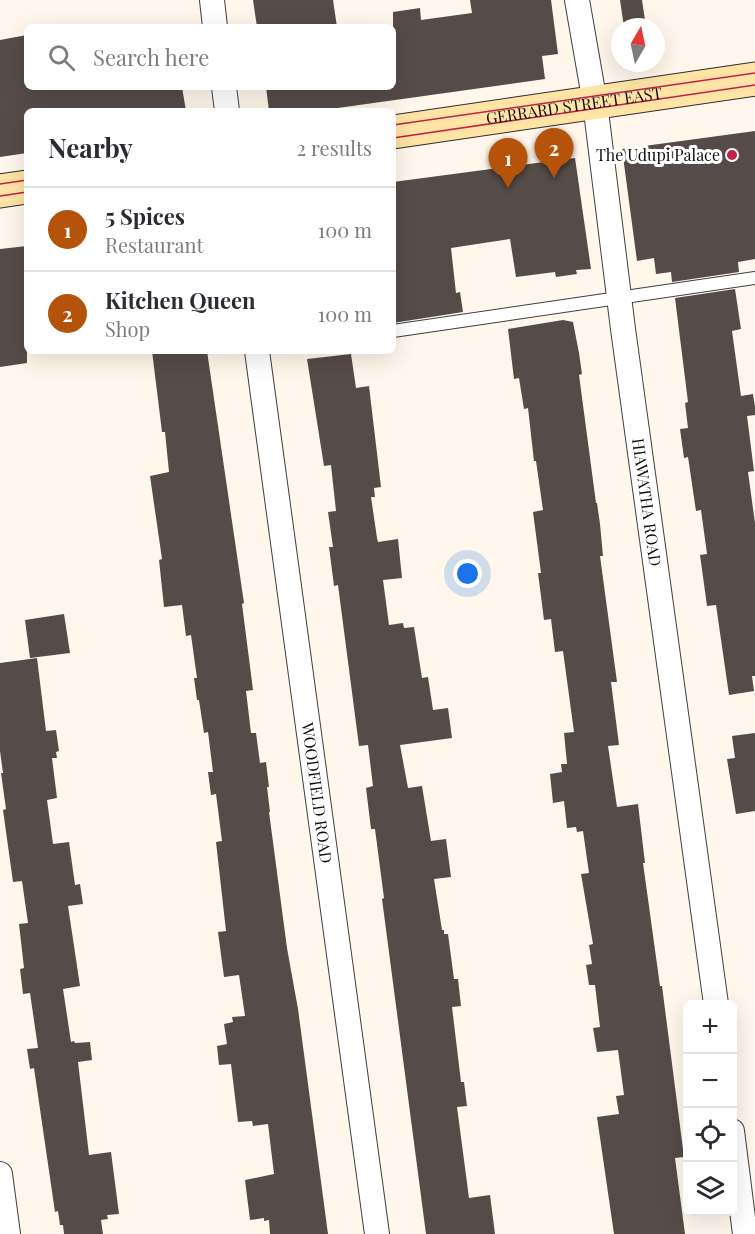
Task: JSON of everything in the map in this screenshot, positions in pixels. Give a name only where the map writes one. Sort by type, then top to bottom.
[{"type":"main road","name":"GERRARD STREET EAST","points":[[396,132],[755,79]]},
{"type":"main road","points":[[0,191],[24,187]]},
{"type":"street","points":[[212,0],[216,24]]},
{"type":"street","name":"HIAWATHA ROAD","points":[[577,0],[595,103],[619,298],[715,1000]]},
{"type":"street","points":[[224,90],[227,108]]},
{"type":"street","name":"WOODFIELD ROAD","points":[[257,354],[377,1234]]},
{"type":"street","points":[[736,1162],[745,1234]]},
{"type":"street","points":[[0,1174],[8,1234]]},
{"type":"lane","points":[[396,330],[755,278]]},
{"type":"building","points":[[253,0],[333,0],[337,24],[257,24]]},
{"type":"building","points":[[470,0],[551,0],[558,54],[542,56],[545,79],[337,108],[269,108],[266,90],[396,90],[396,24],[393,24],[393,12],[420,8],[421,20],[472,13]]},
{"type":"building","points":[[620,0],[642,0],[645,18],[623,18]]},
{"type":"building","points":[[24,36],[24,90],[182,90],[186,108],[24,108],[24,153],[0,157],[0,40]]},
{"type":"building","points":[[755,131],[755,259],[738,262],[739,272],[672,282],[671,272],[656,274],[654,258],[637,261],[622,149]]},
{"type":"building","points":[[575,158],[591,269],[576,270],[577,274],[556,277],[555,272],[516,277],[510,239],[451,248],[456,293],[460,292],[463,312],[396,323],[396,182]]},
{"type":"building","points":[[24,246],[24,354],[27,354],[27,363],[0,367],[0,249]]},
{"type":"building","points":[[735,289],[741,329],[732,331],[741,396],[753,394],[755,407],[755,415],[747,416],[754,471],[748,472],[755,523],[755,676],[752,676],[754,691],[729,695],[716,605],[707,606],[700,555],[707,554],[701,510],[696,511],[688,457],[684,458],[680,429],[688,428],[685,403],[688,402],[675,298]]},
{"type":"building","points":[[563,320],[573,322],[582,374],[579,375],[600,524],[603,556],[600,556],[617,682],[611,682],[619,745],[608,746],[617,807],[638,804],[645,863],[643,863],[683,1149],[683,1157],[675,1158],[685,1234],[614,1234],[597,1117],[619,1114],[616,1096],[624,1095],[618,1050],[597,1052],[593,1028],[600,1027],[595,985],[589,985],[586,965],[592,964],[589,945],[593,944],[581,874],[589,873],[583,831],[577,832],[576,827],[567,828],[564,801],[553,803],[550,774],[562,772],[561,764],[567,764],[564,733],[574,732],[563,651],[555,652],[551,619],[544,620],[533,512],[543,510],[528,408],[524,409],[519,378],[514,379],[508,329]]},
{"type":"building","points":[[152,354],[207,354],[244,603],[242,604],[253,690],[246,691],[251,733],[256,733],[260,763],[266,762],[269,812],[328,1234],[270,1234],[269,1220],[264,1221],[264,1218],[250,1220],[245,1180],[274,1174],[268,1124],[253,1126],[252,1121],[238,1122],[231,1064],[219,1065],[217,1046],[227,1044],[224,1024],[233,1022],[232,1017],[245,1016],[239,975],[224,977],[218,932],[226,931],[216,842],[222,841],[216,794],[211,795],[208,772],[213,772],[208,732],[204,733],[199,700],[197,700],[194,678],[197,678],[191,635],[186,636],[182,605],[164,607],[159,560],[162,559],[150,476],[169,472],[165,432],[162,432]]},
{"type":"building","points":[[351,354],[356,388],[369,386],[381,487],[374,488],[375,497],[371,497],[378,542],[398,539],[402,578],[383,580],[389,625],[403,623],[404,628],[414,627],[422,678],[428,677],[433,710],[448,708],[452,738],[400,745],[408,788],[422,786],[431,841],[446,839],[451,877],[434,879],[442,930],[444,934],[448,934],[454,979],[458,979],[461,1006],[452,1007],[461,1082],[464,1082],[467,1106],[457,1107],[469,1198],[490,1195],[495,1234],[426,1234],[382,899],[384,898],[375,829],[371,829],[366,788],[373,786],[368,745],[359,746],[338,585],[334,586],[329,547],[333,547],[328,512],[336,511],[331,465],[324,466],[307,359]]},
{"type":"building","points":[[64,614],[70,653],[30,658],[25,620]]},
{"type":"building","points":[[37,658],[46,731],[56,730],[59,751],[56,752],[57,758],[52,758],[57,798],[47,800],[53,844],[69,842],[75,885],[80,884],[83,904],[68,906],[80,986],[63,989],[71,1042],[90,1042],[92,1060],[78,1062],[89,1155],[111,1152],[119,1214],[107,1215],[108,1219],[101,1220],[103,1234],[64,1234],[63,1225],[60,1225],[58,1211],[55,1212],[34,1068],[30,1069],[27,1049],[38,1048],[30,993],[23,994],[20,969],[24,968],[19,924],[28,923],[22,881],[13,882],[3,810],[6,809],[0,751],[0,663]]},
{"type":"building","points":[[755,733],[755,811],[736,814],[727,759],[735,758],[732,736]]},
{"type":"tram line","points":[[396,125],[755,73]]},
{"type":"tram line","points":[[396,138],[755,85]]},
{"type":"tram line","points":[[0,184],[24,180]]},
{"type":"tram line","points":[[0,196],[24,192]]},
{"type":"place","name":"The Udupi Palace","points":[[732,155]]},
{"type":"place","name":"Kitchen Queen","points":[[554,178]]},
{"type":"place","name":"5 Spices","points":[[508,188]]}]
